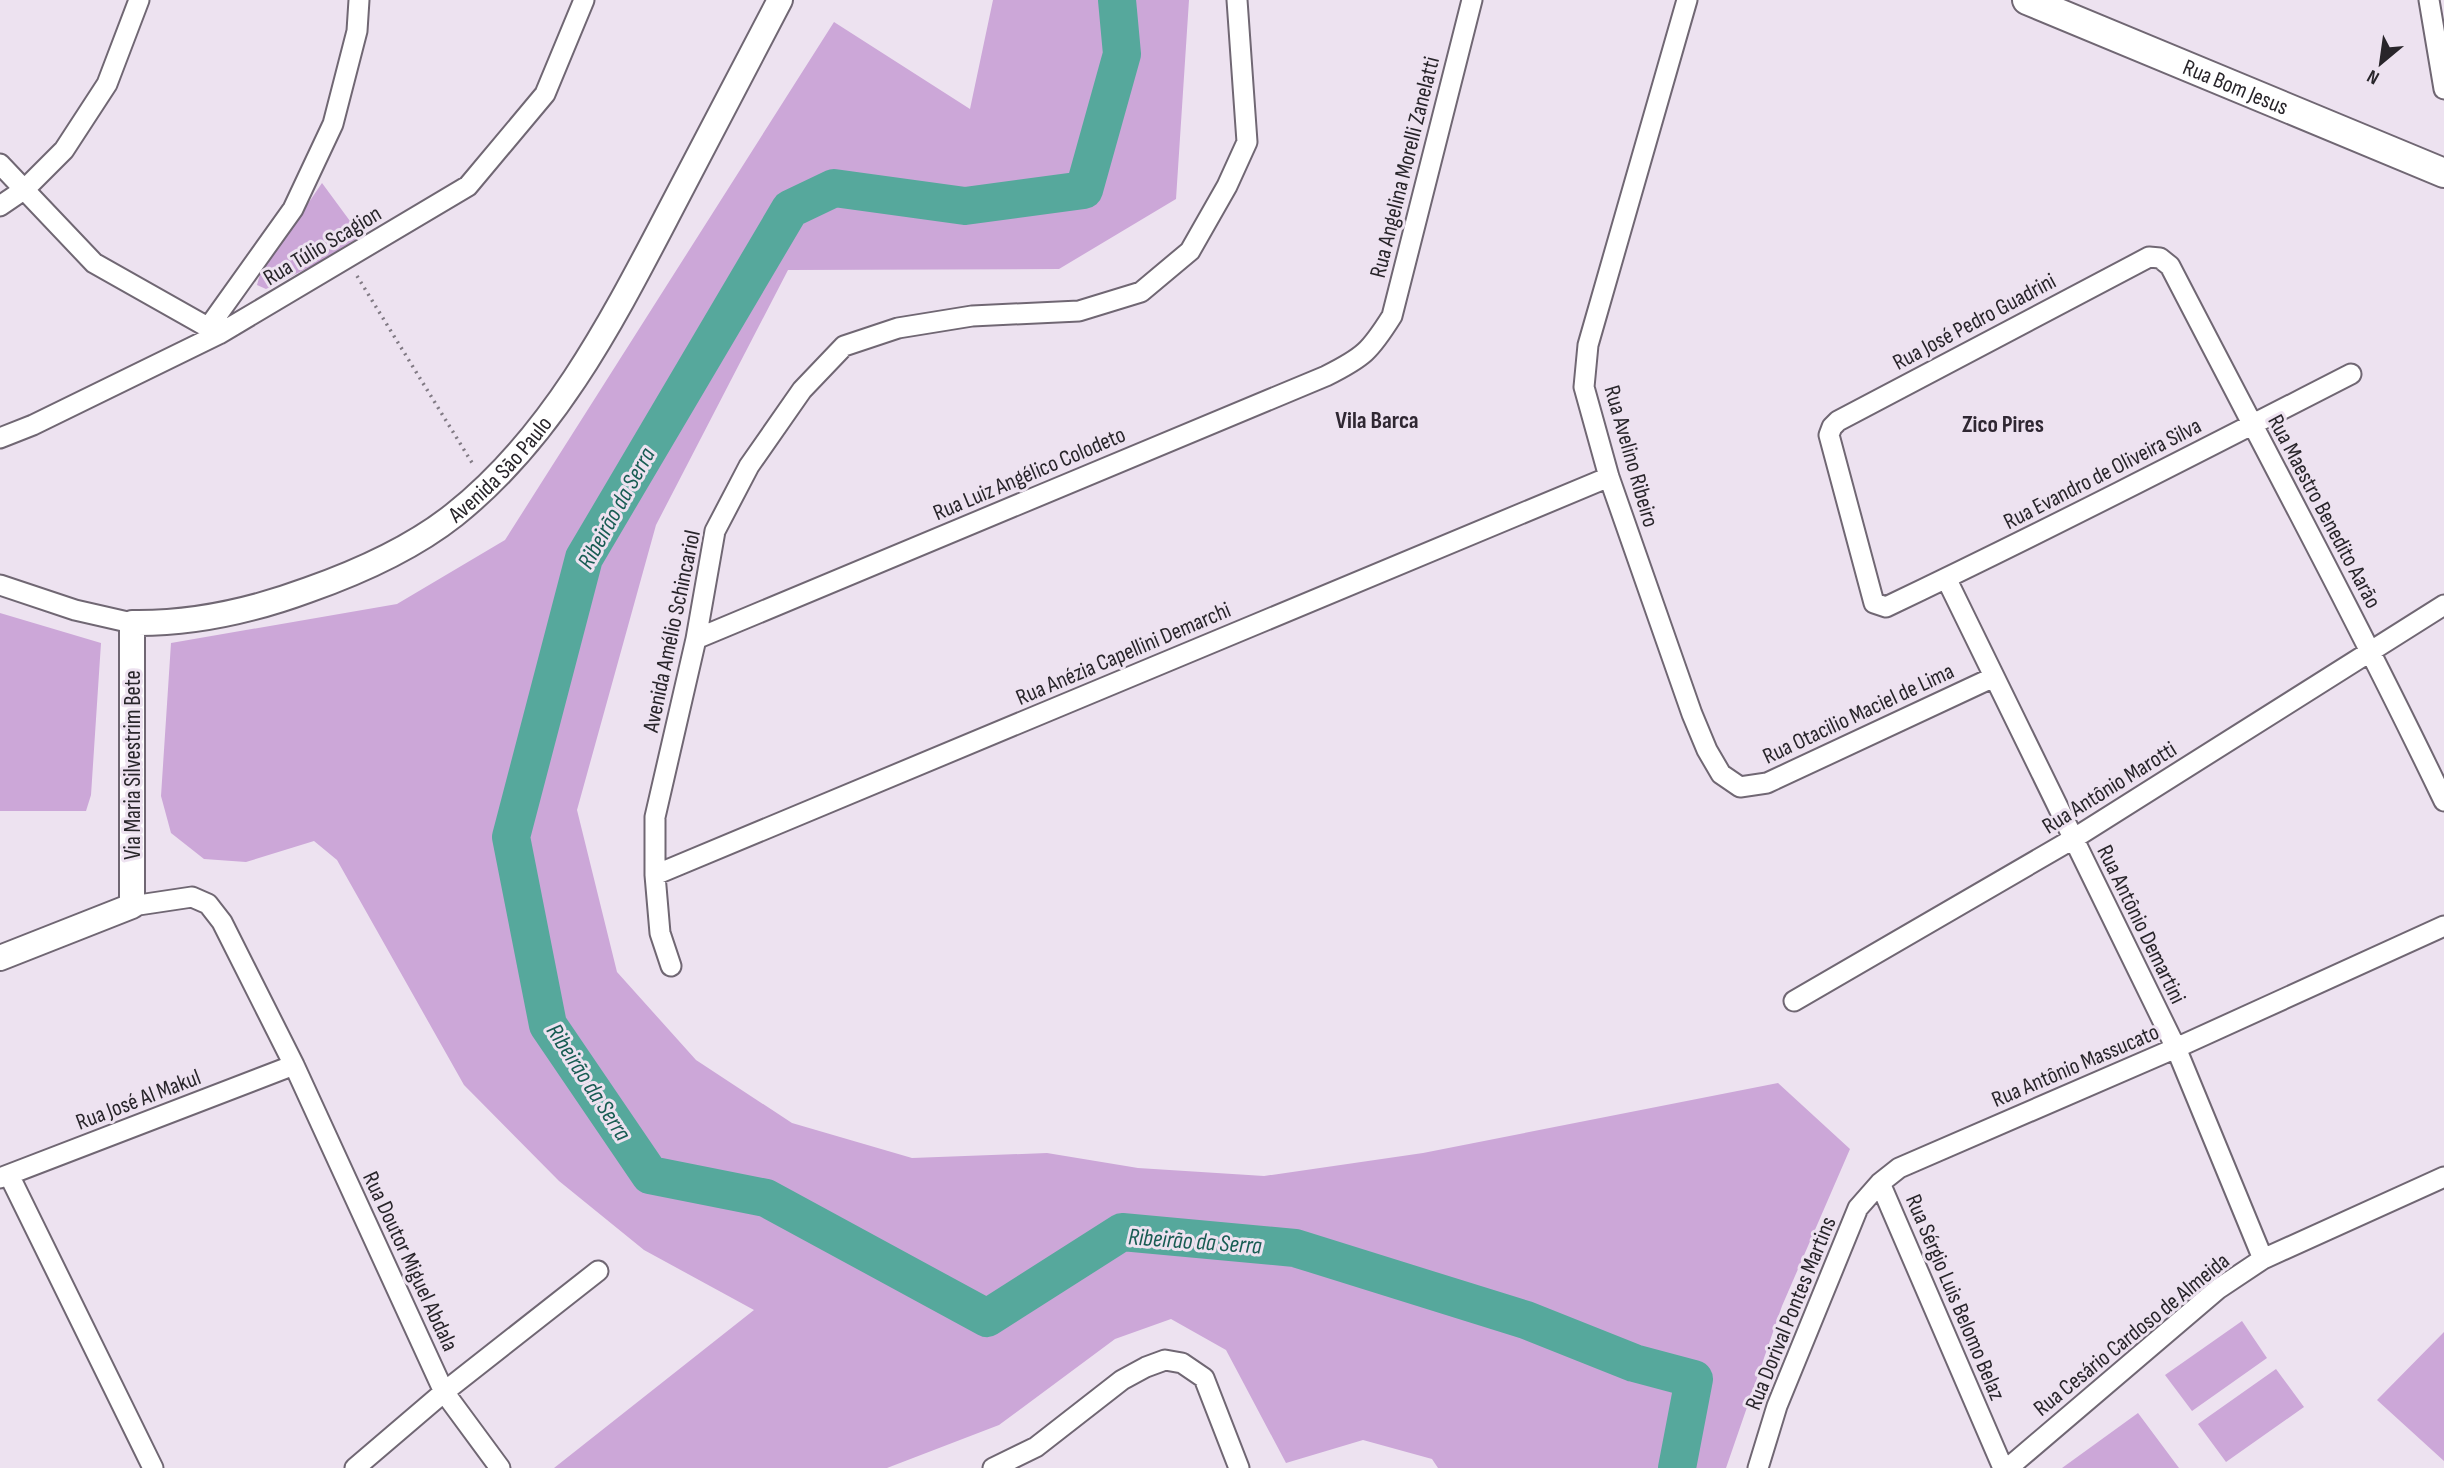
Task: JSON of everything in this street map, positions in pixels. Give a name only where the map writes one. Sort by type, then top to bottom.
[{"type":"main road","name":"Rua Bom Jesus","points":[[2027,0],[2444,173]]},
{"type":"street","points":[[0,206],[25,189],[64,150],[107,84],[139,0]]},
{"type":"street","points":[[0,164],[94,263],[214,331],[293,209],[333,124],[357,31],[359,0]]},
{"type":"street","name":"Rua Túlio Scagion","points":[[0,438],[33,425],[214,331],[346,259],[468,186],[545,94],[584,0]]},
{"type":"street","name":"Avenida São Paulo","points":[[0,585],[75,610],[132,623],[158,623],[233,614],[338,579],[383,559],[452,517],[518,456],[610,324],[780,0]]},
{"type":"street","name":"Avenida Amélio Schincariol","points":[[671,967],[660,933],[654,817],[696,639],[715,530],[749,466],[802,390],[844,346],[898,327],[972,316],[1079,312],[1141,292],[1190,251],[1227,186],[1247,142],[1237,0]]},
{"type":"street","name":"Rua Angelina Morelli Zanelatti","points":[[1375,343],[1392,316],[1472,0]]},
{"type":"street","name":"Rua Avelino Ribeiro","points":[[1687,0],[1588,345],[1584,387],[1609,477],[1692,714],[1707,750],[1721,774],[1740,787]]},
{"type":"street","points":[[2057,0],[2085,25]]},
{"type":"street","points":[[2429,0],[2444,89]]},
{"type":"street","name":"Rua Maestro Benedito Aarão","points":[[2149,257],[2160,258],[2169,266],[2371,650],[2444,801]]},
{"type":"street","name":"Rua José Pedro Guadrini","points":[[1874,603],[1829,435],[1832,427],[1838,421],[2149,257]]},
{"type":"street","name":"Rua Luiz Angélico Colodeto","points":[[696,639],[1326,376],[1358,360],[1375,343]]},
{"type":"street","name":"Rua Evandro de Oliveira Silva","points":[[1874,603],[1886,607],[1946,579],[2351,374]]},
{"type":"street","name":"Rua Anézia Capellini Demarchi","points":[[655,875],[1609,477]]},
{"type":"street","name":"Rua Antônio Demartini","points":[[1946,579],[2176,1048],[2263,1259]]},
{"type":"street","name":"Rua Antônio Marotti","points":[[1794,1001],[2073,839],[2444,605]]},
{"type":"street","name":"Via Maria Silvestrim Bete","points":[[132,623],[132,906]]},
{"type":"street","name":"Rua Otacilio Maciel de Lima","points":[[1740,787],[1767,783],[1994,677]]},
{"type":"street","name":"Rua Doutor Miguel Abdala","points":[[132,906],[191,897],[208,904],[222,922],[293,1065],[444,1392],[500,1468]]},
{"type":"street","points":[[0,958],[132,906]]},
{"type":"street","name":"Rua Antônio Massucato","points":[[1880,1183],[1899,1168],[2176,1048],[2444,926]]},
{"type":"street","name":"Rua José Al Makul","points":[[5,1176],[293,1065]]},
{"type":"street","points":[[5,1176],[153,1468]]},
{"type":"street","name":"Rua Cesário Cardoso de Almeida","points":[[2005,1468],[2218,1289],[2263,1259],[2444,1177]]},
{"type":"street","name":"Rua Dorival Pontes Martins","points":[[1758,1468],[1777,1406],[1858,1208],[1880,1183]]},
{"type":"street","name":"Rua Sérgio Luis Belomo Belaz","points":[[1880,1183],[2005,1468]]},
{"type":"street","points":[[355,1468],[444,1392],[598,1271]]},
{"type":"street","points":[[993,1468],[1036,1447],[1122,1380],[1165,1360],[1182,1363],[1204,1378],[1240,1468]]},
{"type":"path","points":[[346,259],[487,486]]},
{"type":"shaded area","points":[[993,0],[1189,0],[1176,199],[1059,269],[788,270],[656,525],[577,810],[617,972],[696,1060],[792,1123],[912,1158],[1047,1153],[1138,1168],[1264,1176],[1423,1153],[1778,1083],[1850,1149],[1782,1306],[1726,1468],[1438,1468],[1432,1459],[1363,1440],[1286,1463],[1226,1350],[1171,1319],[1115,1339],[999,1425],[887,1468],[554,1468],[754,1310],[644,1250],[559,1181],[464,1085],[337,860],[314,841],[246,862],[204,859],[171,833],[161,796],[171,643],[397,604],[505,540],[834,22],[970,109]]},
{"type":"shaded area","points":[[322,183],[361,236],[314,265],[266,289],[257,285],[260,274]]},
{"type":"shaded area","points":[[0,613],[101,643],[91,795],[86,811],[0,811]]},
{"type":"shaded area","points":[[2242,1321],[2267,1358],[2192,1411],[2165,1375]]},
{"type":"shaded area","points":[[2444,1332],[2444,1461],[2377,1400]]},
{"type":"shaded area","points":[[2276,1369],[2304,1407],[2226,1462],[2198,1424]]},
{"type":"shaded area","points":[[2138,1413],[2179,1468],[2062,1468]]},
{"type":"waterway","name":"Ribeirão da Serra","points":[[1117,0],[1122,54],[1084,190],[965,206],[834,188],[790,209],[584,558],[511,837],[548,1025],[650,1175],[766,1198],[987,1318],[1122,1232],[1295,1248],[1526,1320],[1634,1363],[1694,1379],[1677,1468]]},
{"type":"district","name":"Vila Barca","points":[[1377,420]]},
{"type":"district","name":"Zico Pires","points":[[2003,424]]}]
